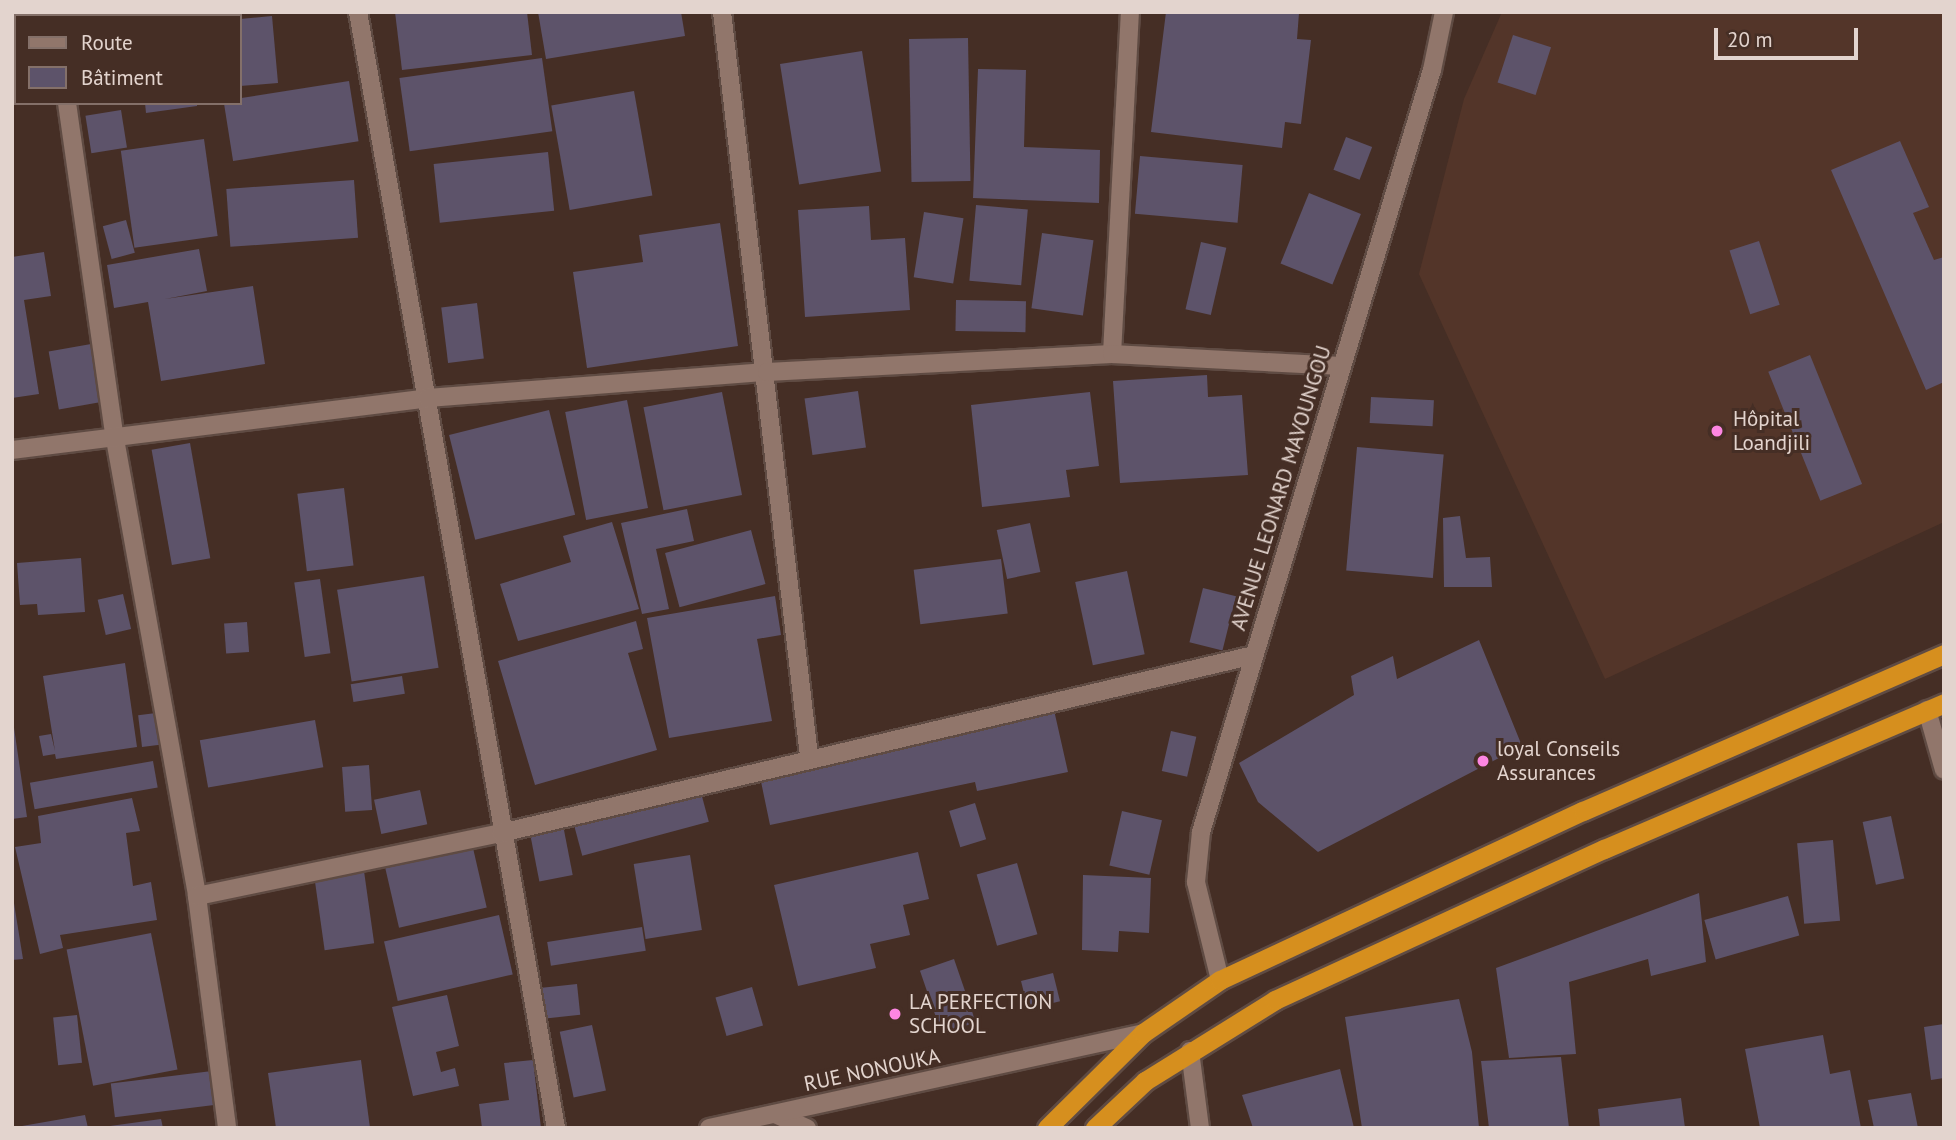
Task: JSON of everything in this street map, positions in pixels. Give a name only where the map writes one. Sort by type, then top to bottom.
[{"type":"highway","points":[[1047,1128],[1143,1033],[1220,980],[1583,811],[1944,654]]},
{"type":"highway","points":[[1094,1128],[1145,1081],[1275,1000],[1935,706]]},
{"type":"street","points":[[358,12],[501,833],[556,1128]]},
{"type":"street","points":[[722,12],[767,372],[809,756]]},
{"type":"street","points":[[1112,354],[1130,12]]},
{"type":"street","name":"AVENUE LEONARD MAVOUNGOU","points":[[1220,980],[1196,882],[1201,832],[1432,70],[1444,12]]},
{"type":"street","points":[[67,105],[115,439],[197,896],[227,1128]]},
{"type":"street","points":[[12,450],[427,398],[767,372],[1112,354],[1342,366]]},
{"type":"street","points":[[197,896],[501,833],[809,756],[1254,656]]},
{"type":"street","points":[[1935,706],[1944,770]]},
{"type":"street","name":"RUE NONOUKA","points":[[709,1128],[777,1121],[1143,1033]]},
{"type":"street","points":[[1190,1051],[1200,1128]]},
{"type":"street","name":"RUE NONOUKA","points":[[777,1121],[807,1128]]},
{"type":"shaded area","name":"Hôpital Loandjili","points":[[1502,12],[1944,12],[1944,522],[1605,679],[1419,274],[1464,99]]},
{"type":"building","points":[[133,12],[185,12],[185,14]]},
{"type":"building","points":[[395,12],[527,12],[532,55],[402,70]]},
{"type":"building","points":[[538,12],[681,12],[685,36],[546,59]]},
{"type":"building","points":[[1166,12],[1299,13],[1297,39],[1311,40],[1301,124],[1285,122],[1282,148],[1151,132]]},
{"type":"building","points":[[272,16],[278,83],[242,86],[242,19]]},
{"type":"building","points":[[1513,35],[1551,47],[1536,95],[1498,83]]},
{"type":"building","points":[[968,38],[970,181],[912,182],[909,39]]},
{"type":"building","points":[[862,51],[881,171],[799,184],[780,64]]},
{"type":"building","points":[[542,58],[552,131],[410,151],[399,78]]},
{"type":"building","points":[[978,69],[1026,70],[1024,147],[1100,150],[1099,203],[973,198]]},
{"type":"building","points":[[349,81],[359,141],[233,161],[224,105],[242,105],[242,98]]},
{"type":"building","points":[[634,91],[652,195],[570,210],[551,106]]},
{"type":"building","points":[[145,105],[197,105],[197,106],[146,113]]},
{"type":"building","points":[[121,110],[127,148],[91,153],[85,116]]},
{"type":"building","points":[[1346,137],[1372,147],[1360,180],[1333,170]]},
{"type":"building","points":[[204,139],[218,236],[134,248],[121,151]]},
{"type":"building","points":[[1900,141],[1929,207],[1913,213],[1934,260],[1944,257],[1944,382],[1926,390],[1831,170]]},
{"type":"building","points":[[548,152],[554,211],[440,223],[434,164]]},
{"type":"building","points":[[1140,156],[1243,165],[1238,223],[1135,214]]},
{"type":"building","points":[[354,180],[358,238],[230,247],[226,189]]},
{"type":"building","points":[[1309,193],[1361,214],[1332,284],[1281,263]]},
{"type":"building","points":[[976,205],[1028,210],[1021,285],[969,281]]},
{"type":"building","points":[[869,206],[871,240],[905,238],[910,310],[805,317],[798,210]]},
{"type":"building","points":[[924,212],[964,218],[953,283],[914,277]]},
{"type":"building","points":[[126,220],[135,253],[112,259],[103,226]]},
{"type":"building","points":[[720,223],[738,346],[587,368],[573,272],[643,262],[639,235]]},
{"type":"building","points":[[1042,233],[1093,240],[1083,315],[1031,308]]},
{"type":"building","points":[[1759,241],[1780,305],[1750,314],[1730,251]]},
{"type":"building","points":[[1201,242],[1226,248],[1211,315],[1185,309]]},
{"type":"building","points":[[199,249],[207,291],[165,299],[253,286],[265,364],[161,381],[148,302],[114,308],[107,265]]},
{"type":"building","points":[[44,252],[51,296],[24,300],[39,394],[12,398],[12,257]]},
{"type":"building","points":[[956,300],[1026,301],[1025,332],[955,331]]},
{"type":"building","points":[[477,303],[484,359],[448,363],[441,307]]},
{"type":"building","points":[[91,344],[101,402],[59,410],[49,351]]},
{"type":"building","points":[[1810,355],[1862,484],[1820,501],[1768,372]]},
{"type":"building","points":[[1207,375],[1208,397],[1242,395],[1248,475],[1120,483],[1113,381]]},
{"type":"building","points":[[858,391],[866,447],[812,455],[805,399]]},
{"type":"building","points":[[722,392],[742,495],[664,510],[643,407]]},
{"type":"building","points":[[1090,392],[1099,466],[1066,470],[1070,497],[982,507],[971,405]]},
{"type":"building","points":[[1371,397],[1434,400],[1433,426],[1370,423]]},
{"type":"building","points":[[627,400],[648,508],[586,520],[565,412]]},
{"type":"building","points":[[549,410],[575,515],[475,540],[449,435]]},
{"type":"building","points":[[190,443],[210,558],[172,565],[152,450]]},
{"type":"building","points":[[1357,447],[1444,455],[1433,578],[1346,571]]},
{"type":"building","points":[[344,488],[354,565],[307,571],[297,494]]},
{"type":"building","points":[[687,509],[694,541],[656,549],[669,609],[642,614],[621,523]]},
{"type":"building","points":[[1460,516],[1466,558],[1490,557],[1492,587],[1444,587],[1443,518]]},
{"type":"building","points":[[612,522],[639,609],[518,641],[500,584],[571,562],[563,536]]},
{"type":"building","points":[[1030,523],[1040,572],[1007,579],[997,530]]},
{"type":"building","points":[[751,530],[765,584],[680,607],[665,553]]},
{"type":"building","points":[[81,558],[85,612],[38,615],[37,604],[20,605],[17,563]]},
{"type":"building","points":[[1001,559],[1008,614],[920,624],[914,570]]},
{"type":"building","points":[[1127,571],[1145,654],[1093,665],[1075,582]]},
{"type":"building","points":[[424,576],[439,668],[352,682],[337,590]]},
{"type":"building","points":[[320,579],[330,653],[305,657],[294,583]]},
{"type":"building","points":[[1203,588],[1236,596],[1222,651],[1189,642]]},
{"type":"building","points":[[123,594],[131,629],[106,635],[98,600]]},
{"type":"building","points":[[775,596],[781,635],[757,639],[772,721],[669,738],[647,618]]},
{"type":"building","points":[[636,621],[643,649],[628,653],[657,750],[535,785],[498,661]]},
{"type":"building","points":[[247,622],[249,652],[226,654],[224,624]]},
{"type":"building","points":[[1479,640],[1522,746],[1318,852],[1258,802],[1239,763],[1354,695],[1351,676],[1393,656],[1397,679]]},
{"type":"building","points":[[125,663],[137,747],[56,759],[55,754],[43,756],[39,736],[51,734],[55,751],[43,676]]},
{"type":"building","points":[[402,676],[405,694],[353,702],[351,684]]},
{"type":"building","points":[[1054,710],[1068,772],[977,791],[975,782],[770,825],[759,772]]},
{"type":"building","points":[[156,713],[160,745],[142,747],[138,715]]},
{"type":"building","points":[[12,714],[27,817],[12,819]]},
{"type":"building","points":[[315,720],[323,767],[208,788],[200,740]]},
{"type":"building","points":[[1171,731],[1196,737],[1187,777],[1162,771]]},
{"type":"building","points":[[153,761],[158,788],[35,809],[30,783]]},
{"type":"building","points":[[369,765],[372,810],[345,812],[342,767]]},
{"type":"building","points":[[700,789],[709,822],[582,856],[573,823]]},
{"type":"building","points":[[420,790],[427,824],[381,834],[374,800]]},
{"type":"building","points":[[132,798],[140,831],[126,833],[133,886],[151,882],[157,920],[60,935],[63,948],[40,954],[15,847],[41,843],[38,816]]},
{"type":"building","points":[[975,803],[986,839],[960,847],[949,811]]},
{"type":"building","points":[[1122,811],[1162,820],[1149,875],[1109,866]]},
{"type":"building","points":[[1891,816],[1904,879],[1876,885],[1863,822]]},
{"type":"building","points":[[563,825],[573,875],[539,882],[530,831]]},
{"type":"building","points":[[1833,840],[1840,921],[1804,924],[1797,843]]},
{"type":"building","points":[[473,848],[487,907],[399,928],[385,868]]},
{"type":"building","points":[[918,852],[929,899],[903,905],[910,935],[870,944],[876,968],[798,986],[774,885]]},
{"type":"building","points":[[690,855],[702,930],[646,939],[634,864]]},
{"type":"building","points":[[1017,863],[1037,934],[997,946],[977,875]]},
{"type":"building","points":[[364,871],[374,943],[325,950],[314,878]]},
{"type":"building","points":[[1083,875],[1151,878],[1149,933],[1119,931],[1118,952],[1082,950]]},
{"type":"building","points":[[12,891],[23,959],[12,960]]},
{"type":"building","points":[[1699,893],[1706,962],[1651,976],[1648,959],[1569,982],[1576,1054],[1509,1058],[1496,968]]},
{"type":"building","points":[[1788,896],[1799,935],[1716,959],[1704,920]]},
{"type":"building","points":[[499,915],[513,974],[398,1001],[384,942]]},
{"type":"building","points":[[642,927],[646,951],[551,966],[547,942]]},
{"type":"building","points":[[151,933],[178,1069],[93,1086],[67,949]]},
{"type":"building","points":[[954,959],[976,1022],[942,1034],[920,971]]},
{"type":"building","points":[[1053,973],[1060,1001],[1028,1009],[1021,981]]},
{"type":"building","points":[[577,984],[580,1015],[538,1019],[535,988]]},
{"type":"building","points":[[752,987],[763,1025],[726,1036],[715,997]]},
{"type":"building","points":[[447,995],[459,1046],[436,1052],[441,1072],[455,1068],[459,1086],[413,1096],[392,1007]]},
{"type":"building","points":[[1459,999],[1472,1052],[1479,1128],[1362,1128],[1345,1017]]},
{"type":"building","points":[[77,1015],[82,1063],[58,1065],[53,1018]]},
{"type":"building","points":[[1944,1024],[1944,1078],[1931,1080],[1924,1027]]},
{"type":"building","points":[[592,1025],[606,1091],[574,1097],[560,1032]]},
{"type":"building","points":[[1823,1035],[1830,1074],[1850,1070],[1861,1128],[1760,1128],[1745,1049]]},
{"type":"building","points":[[1561,1057],[1569,1128],[1489,1128],[1481,1061]]},
{"type":"building","points":[[361,1060],[370,1128],[276,1128],[268,1073]]},
{"type":"building","points":[[533,1060],[541,1128],[482,1128],[479,1104],[509,1100],[504,1063]]},
{"type":"building","points":[[1340,1069],[1354,1128],[1253,1128],[1242,1095]]},
{"type":"building","points":[[212,1071],[216,1105],[115,1117],[111,1083]]},
{"type":"building","points":[[1911,1093],[1918,1128],[1874,1128],[1868,1100]]},
{"type":"building","points":[[1681,1098],[1685,1128],[1600,1128],[1598,1109]]},
{"type":"building","points":[[85,1115],[88,1128],[22,1128],[22,1126]]},
{"type":"building","points":[[161,1119],[163,1128],[110,1128],[110,1126]]},
{"type":"place","name":"Hôpital Loandjili","points":[[1717,431]]},
{"type":"place","name":"loyal Conseils Assurances","points":[[1483,761]]},
{"type":"place","name":"LA PERFECTION SCHOOL","points":[[895,1014]]}]
